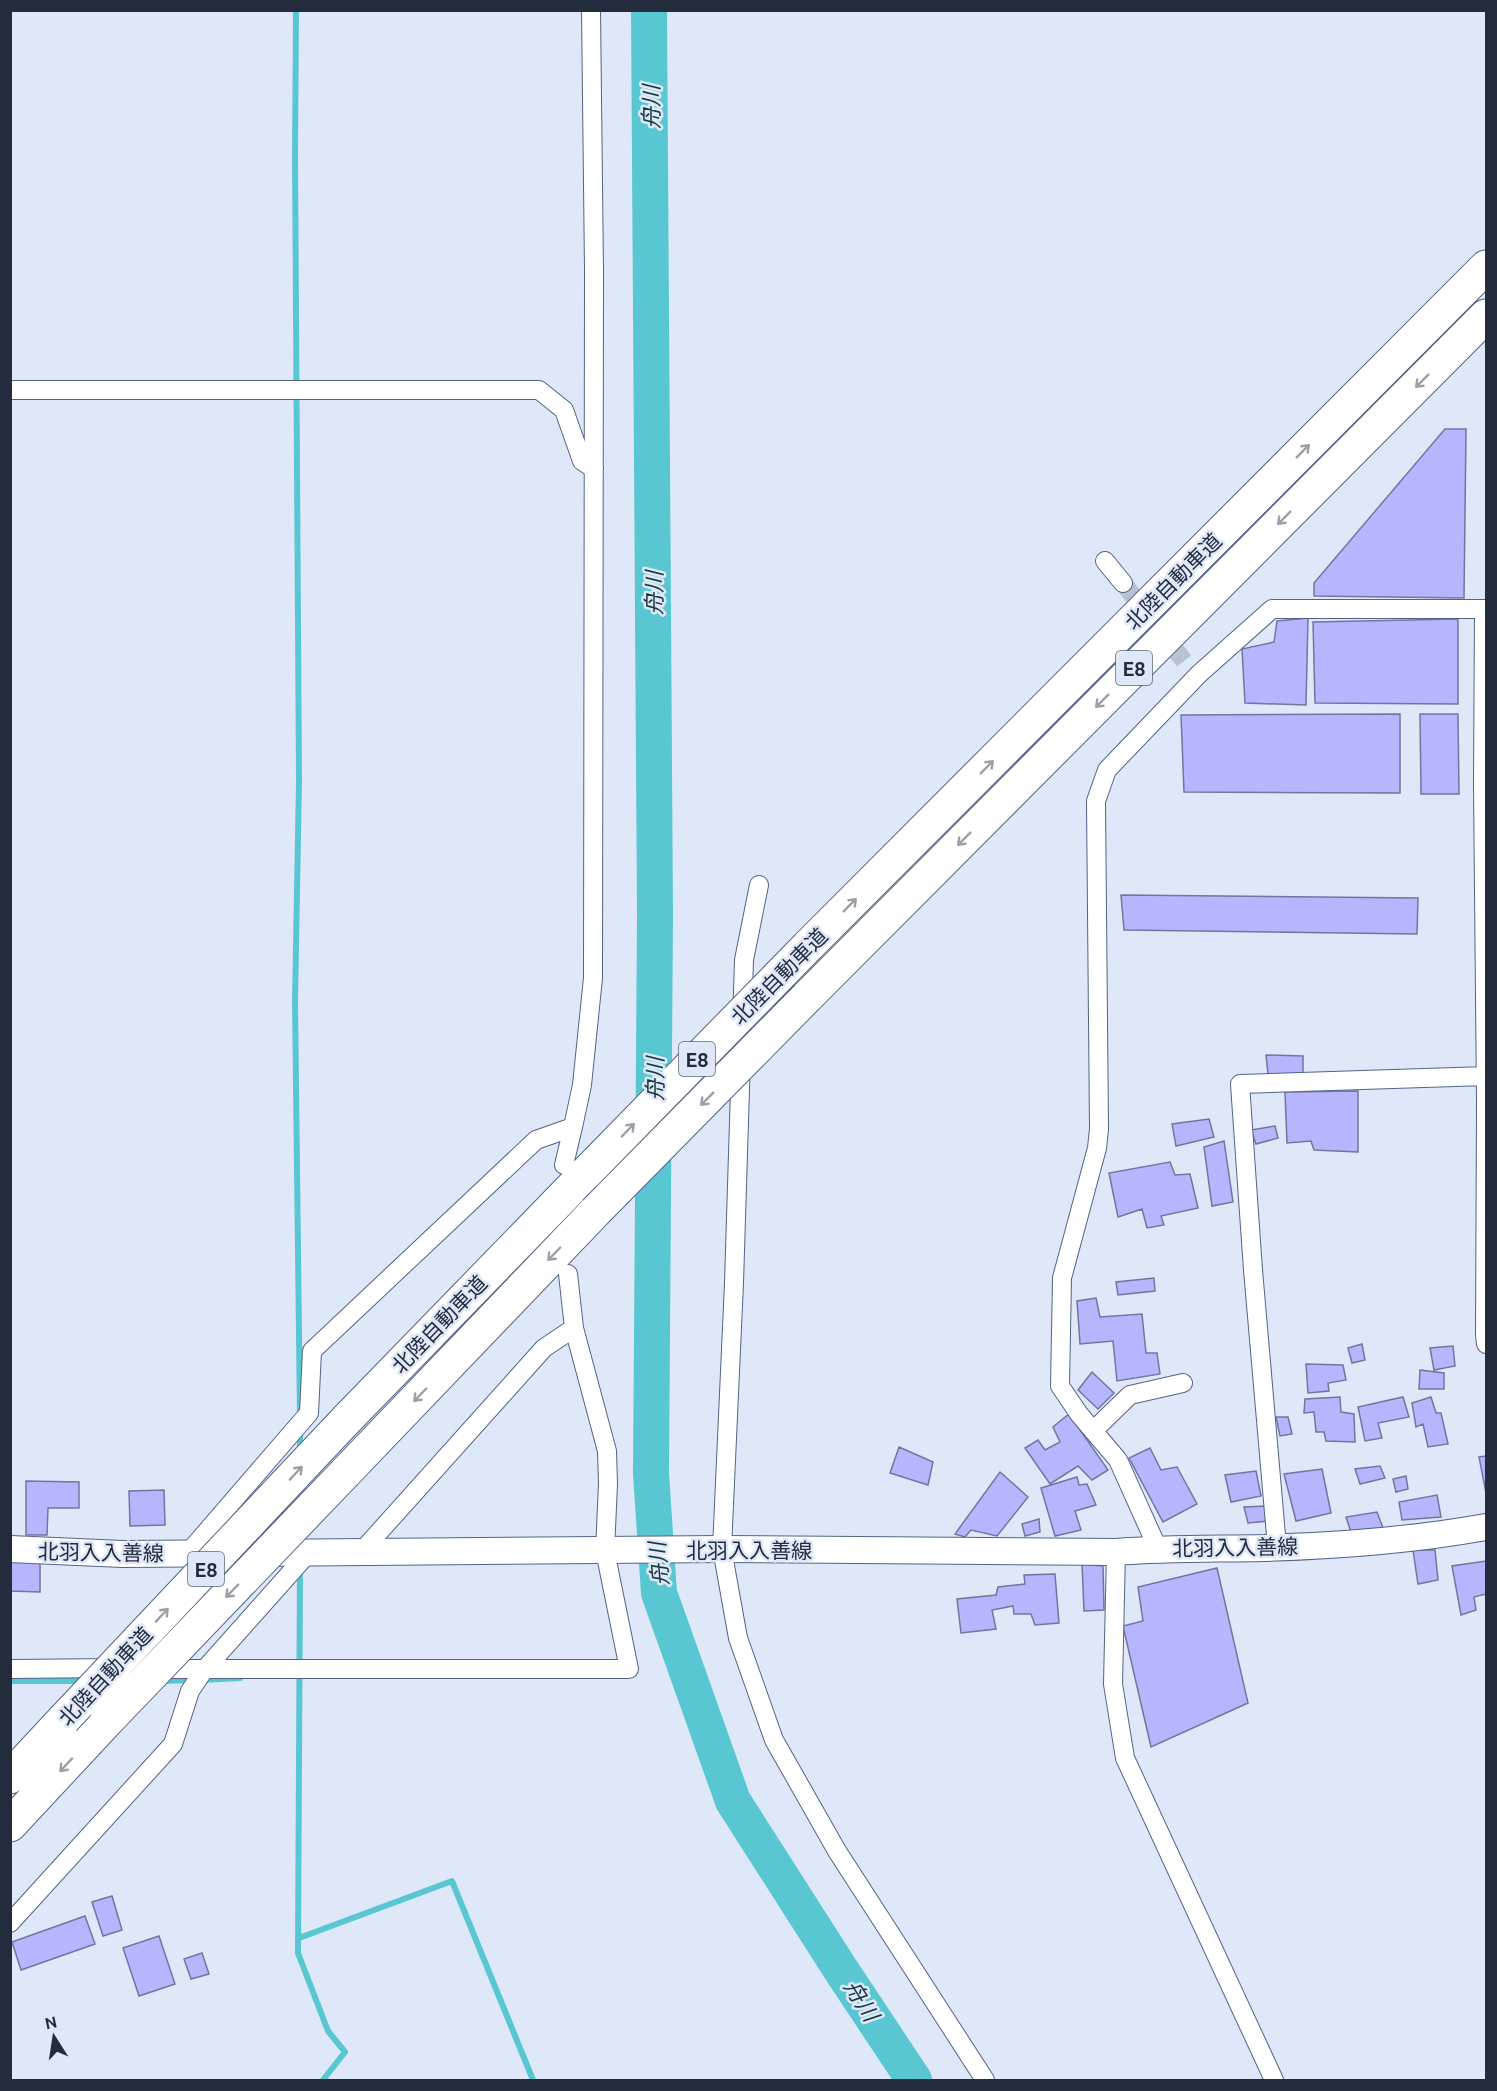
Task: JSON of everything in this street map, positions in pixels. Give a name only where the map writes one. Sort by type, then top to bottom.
[{"type":"highway","name":"北陸自動車道","points":[[10,1777],[347,1419],[575,1168],[808,946],[1486,267]]},
{"type":"highway","name":"北陸自動車道","points":[[10,1825],[595,1212],[1486,316]]},
{"type":"main road","name":"北羽入入善線","points":[[10,1550],[122,1554],[722,1549],[1116,1551],[1374,1542],[1486,1527]]},
{"type":"street","points":[[575,1168],[573,1127],[582,1085],[593,978],[594,469],[591,10]]},
{"type":"street","points":[[10,390],[539,390],[564,410],[582,461],[594,469]]},
{"type":"street","points":[[1105,561],[1123,583]]},
{"type":"street","points":[[1158,1549],[1118,1460],[1079,1414],[1060,1386],[1062,1278],[1097,1148],[1099,1129],[1096,801],[1107,770],[1193,670],[1272,609],[1485,609],[1486,1344]]},
{"type":"street","points":[[759,885],[744,960],[722,1549],[738,1638],[774,1740],[837,1851],[985,2080]]},
{"type":"street","points":[[1277,1547],[1240,1084],[1486,1076]]},
{"type":"street","points":[[188,1553],[309,1413],[312,1351],[536,1140],[573,1127]]},
{"type":"street","points":[[10,1669],[629,1669],[610,1550],[607,1451],[574,1328],[568,1274]]},
{"type":"street","points":[[362,1551],[544,1348],[574,1328]]},
{"type":"street","points":[[1093,1431],[1130,1395],[1183,1383]]},
{"type":"street","points":[[10,1923],[173,1744],[190,1691],[204,1670],[310,1551]]},
{"type":"street","points":[[1116,1551],[1113,1684],[1125,1758],[1168,1855],[1275,2080]]},
{"type":"building","points":[[1445,429],[1466,429],[1464,598],[1314,596],[1314,583]]},
{"type":"building","points":[[1308,618],[1306,705],[1245,703],[1242,649],[1274,642],[1277,621]]},
{"type":"building","points":[[1458,619],[1458,704],[1315,703],[1313,622]]},
{"type":"building","points":[[1400,714],[1400,793],[1184,792],[1181,715]]},
{"type":"building","points":[[1420,714],[1458,714],[1459,794],[1421,794]]},
{"type":"building","points":[[1121,895],[1418,898],[1417,934],[1124,930]]},
{"type":"building","points":[[1266,1055],[1303,1056],[1303,1075],[1268,1074]]},
{"type":"building","points":[[1358,1091],[1358,1152],[1314,1150],[1311,1141],[1287,1143],[1285,1092]]},
{"type":"building","points":[[1209,1119],[1214,1137],[1176,1146],[1172,1124]]},
{"type":"building","points":[[1275,1126],[1278,1138],[1256,1144],[1251,1130]]},
{"type":"building","points":[[1224,1141],[1233,1202],[1212,1206],[1204,1147]]},
{"type":"building","points":[[1170,1162],[1175,1175],[1190,1174],[1198,1208],[1161,1216],[1164,1225],[1147,1228],[1142,1209],[1118,1217],[1109,1173]]},
{"type":"building","points":[[1154,1278],[1155,1291],[1118,1295],[1116,1282]]},
{"type":"building","points":[[1096,1298],[1100,1317],[1142,1314],[1146,1353],[1157,1353],[1160,1374],[1117,1381],[1113,1341],[1080,1344],[1077,1301]]},
{"type":"building","points":[[1362,1344],[1365,1360],[1352,1363],[1348,1348]]},
{"type":"building","points":[[1453,1346],[1455,1366],[1434,1370],[1430,1348]]},
{"type":"building","points":[[1306,1364],[1343,1365],[1346,1380],[1328,1383],[1329,1391],[1308,1393]]},
{"type":"building","points":[[1420,1370],[1444,1373],[1444,1389],[1419,1389]]},
{"type":"building","points":[[1092,1372],[1114,1393],[1098,1409],[1078,1390]]},
{"type":"building","points":[[1340,1397],[1341,1412],[1354,1414],[1355,1442],[1326,1441],[1324,1432],[1316,1432],[1314,1412],[1304,1413],[1305,1399]]},
{"type":"building","points":[[1403,1397],[1409,1417],[1378,1423],[1382,1438],[1365,1441],[1358,1407]]},
{"type":"building","points":[[1431,1397],[1436,1413],[1441,1413],[1448,1444],[1428,1447],[1423,1424],[1416,1427],[1412,1403]]},
{"type":"building","points":[[1069,1414],[1108,1470],[1092,1480],[1078,1466],[1050,1484],[1025,1448],[1038,1440],[1045,1450],[1060,1442],[1053,1427]]},
{"type":"building","points":[[1276,1417],[1288,1417],[1292,1434],[1280,1436]]},
{"type":"building","points":[[899,1447],[933,1462],[928,1485],[890,1473]]},
{"type":"building","points":[[1150,1448],[1161,1470],[1177,1467],[1197,1504],[1163,1522],[1129,1458]]},
{"type":"building","points":[[1486,1456],[1486,1493],[1479,1457]]},
{"type":"building","points":[[1380,1466],[1385,1478],[1360,1484],[1355,1469]]},
{"type":"building","points":[[1322,1469],[1331,1513],[1296,1521],[1284,1474]]},
{"type":"building","points":[[1256,1471],[1261,1496],[1231,1502],[1225,1475]]},
{"type":"building","points":[[1000,1472],[1028,1497],[997,1536],[971,1530],[965,1537],[955,1534]]},
{"type":"building","points":[[1406,1476],[1408,1489],[1396,1492],[1393,1479]]},
{"type":"building","points":[[1077,1477],[1079,1485],[1087,1484],[1096,1505],[1075,1511],[1081,1530],[1055,1536],[1041,1488]]},
{"type":"building","points":[[26,1481],[79,1482],[79,1508],[48,1508],[47,1535],[26,1535]]},
{"type":"building","points":[[164,1490],[165,1525],[130,1526],[129,1491]]},
{"type":"building","points":[[1437,1495],[1441,1517],[1402,1520],[1399,1502]]},
{"type":"building","points":[[1267,1506],[1269,1521],[1248,1523],[1244,1507]]},
{"type":"building","points":[[1377,1512],[1383,1528],[1352,1535],[1346,1517]]},
{"type":"building","points":[[1039,1519],[1040,1532],[1025,1536],[1022,1524]]},
{"type":"building","points":[[1413,1550],[1435,1550],[1438,1580],[1418,1584]]},
{"type":"building","points":[[1486,1561],[1486,1594],[1474,1597],[1476,1610],[1461,1615],[1452,1566]]},
{"type":"building","points":[[10,1562],[40,1562],[40,1592],[10,1591]]},
{"type":"building","points":[[1082,1564],[1103,1566],[1104,1610],[1084,1611]]},
{"type":"building","points":[[1217,1568],[1248,1703],[1151,1747],[1123,1626],[1143,1621],[1138,1587]]},
{"type":"building","points":[[1055,1574],[1059,1623],[1035,1625],[1031,1614],[1014,1614],[1013,1606],[992,1610],[996,1629],[961,1633],[957,1599],[996,1595],[998,1587],[1025,1584],[1024,1575]]},
{"type":"building","points":[[112,1896],[122,1930],[103,1936],[92,1902]]},
{"type":"building","points":[[85,1916],[95,1944],[21,1970],[12,1942]]},
{"type":"building","points":[[159,1936],[175,1984],[139,1996],[123,1948]]},
{"type":"building","points":[[202,1953],[209,1974],[191,1979],[184,1959]]},
{"type":"waterway","points":[[296,10],[299,781],[295,1002],[300,1417]]},
{"type":"waterway","name":"舟川","points":[[649,10],[655,915],[651,1474],[659,1593],[733,1801],[914,2080]]},
{"type":"waterway","points":[[300,1430],[300,1453]]},
{"type":"waterway","points":[[300,1568],[298,1953],[328,2031],[345,2052],[323,2080]]},
{"type":"waterway","points":[[202,1680],[240,1678]]},
{"type":"waterway","points":[[163,1681],[192,1680]]},
{"type":"waterway","points":[[10,1681],[84,1681]]},
{"type":"waterway","points":[[299,1938],[452,1881],[533,2080]]},
{"type":"tunnel","points":[[1123,583],[1188,666]]}]
